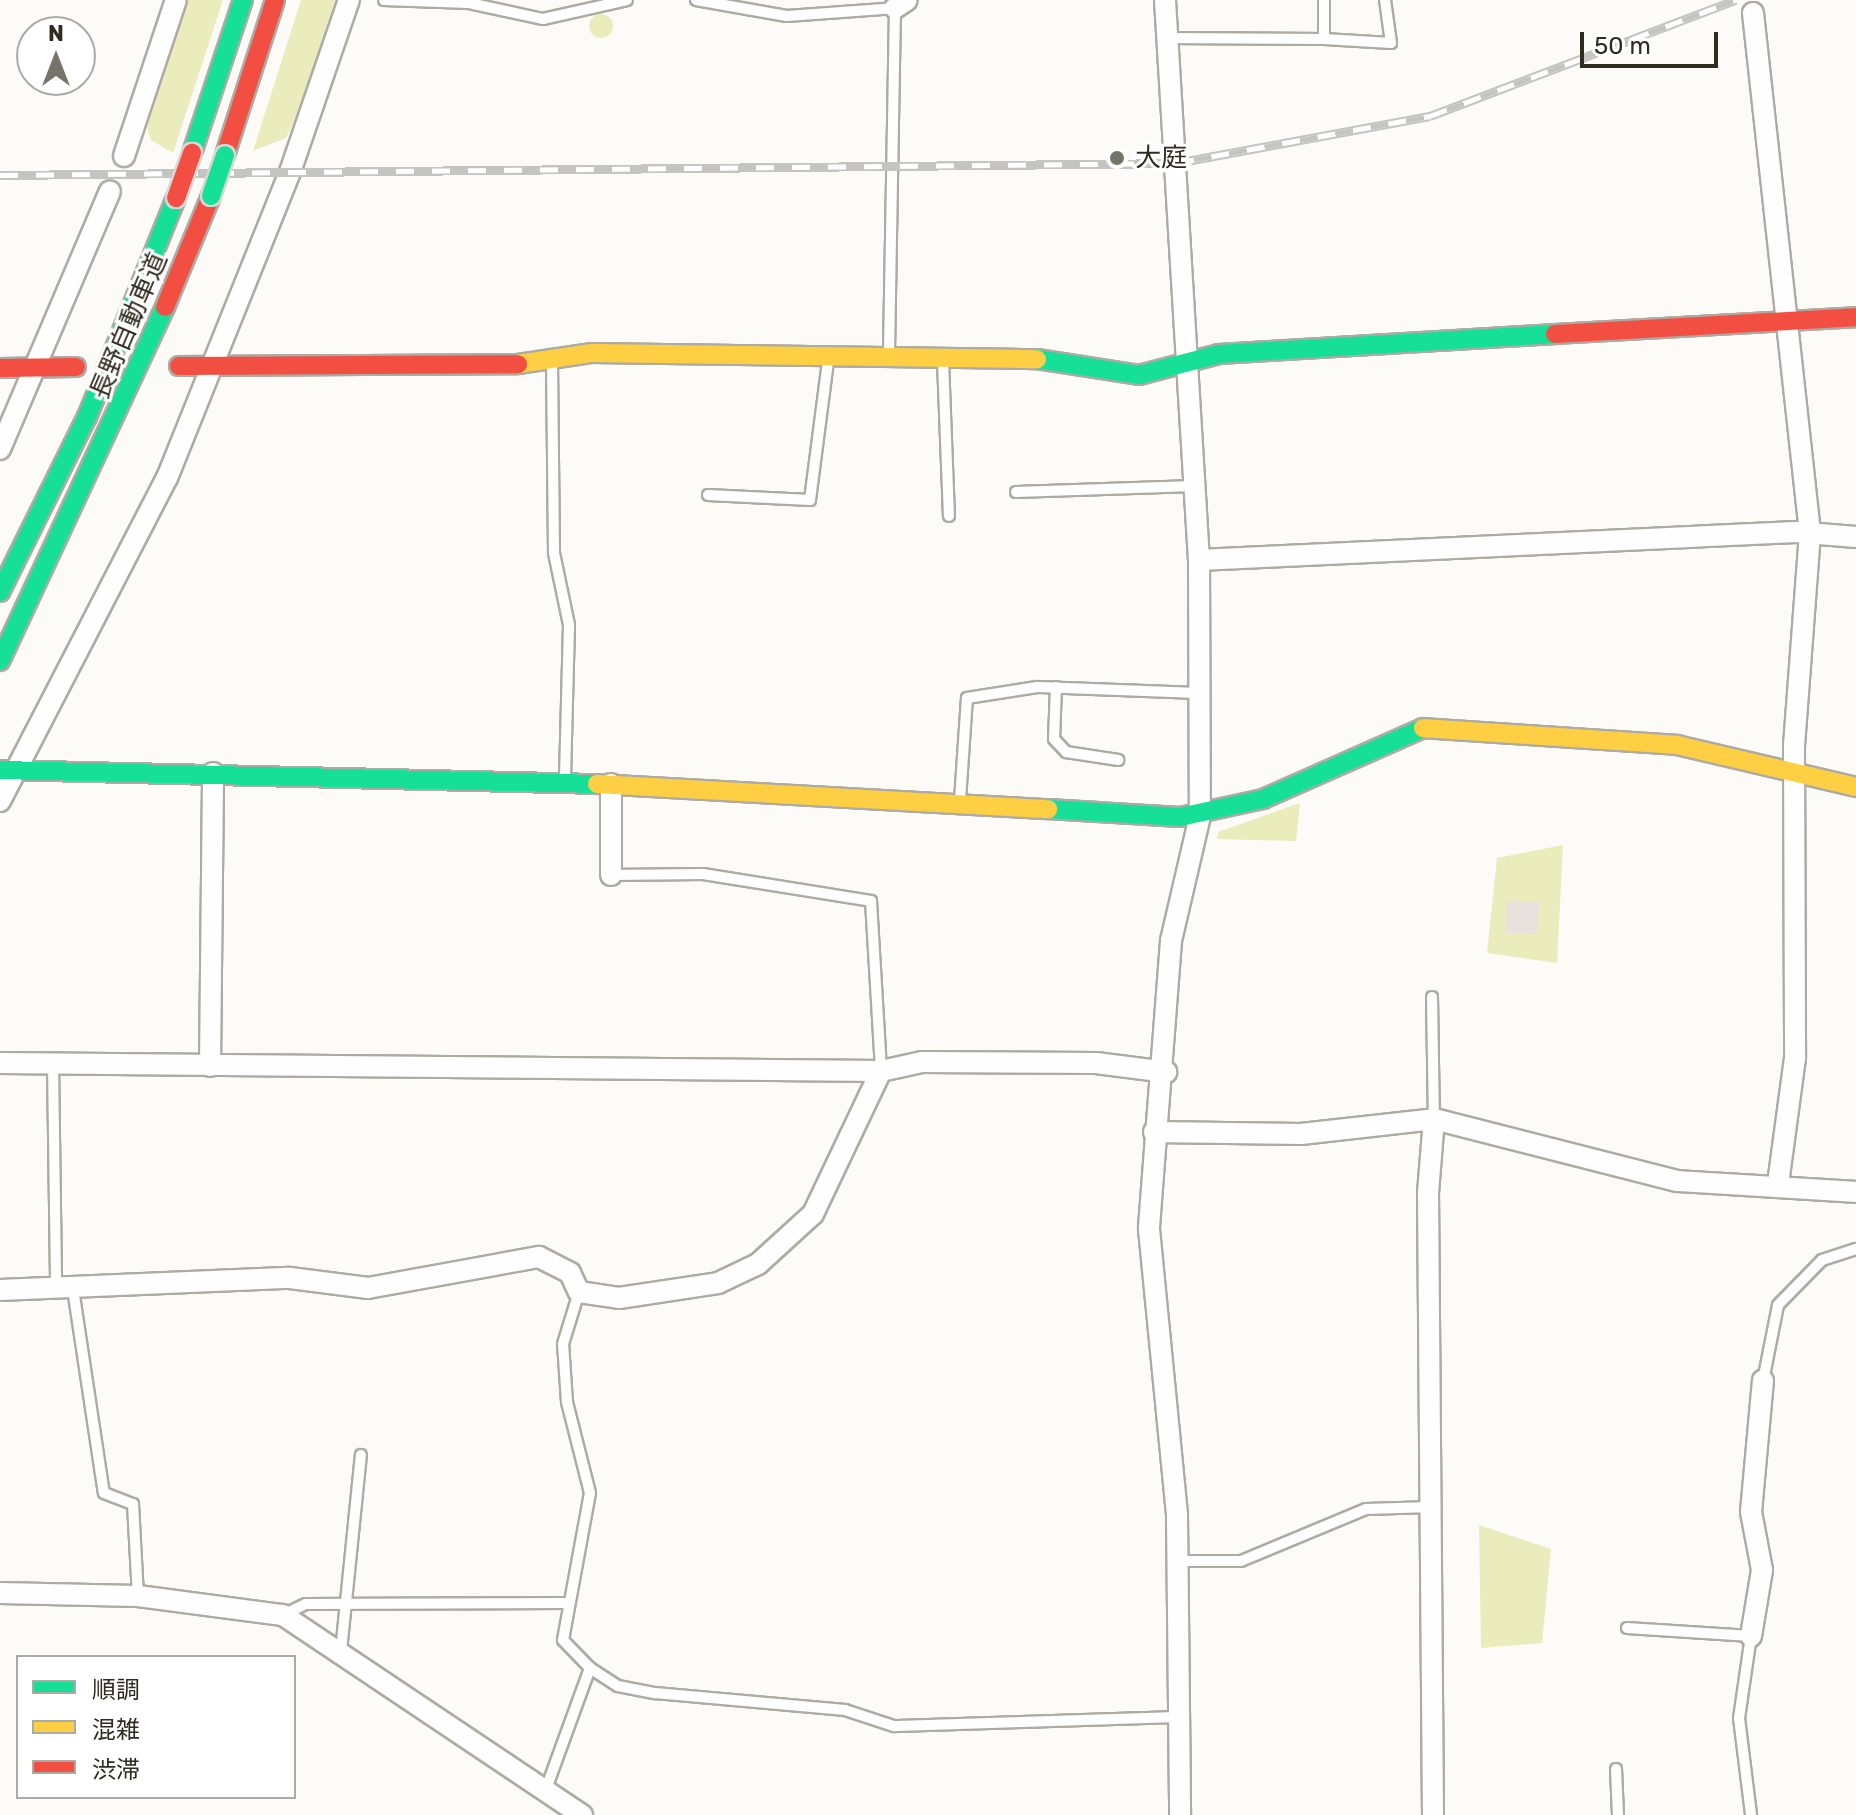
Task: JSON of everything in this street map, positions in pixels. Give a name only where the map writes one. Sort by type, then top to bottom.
[{"type":"main road","name":"長野自動車道","points":[[0,592],[87,417],[176,198],[243,0]]},
{"type":"main road","name":"長野自動車道","points":[[0,661],[115,426],[211,196],[275,0]]},
{"type":"main road","points":[[179,366],[552,360],[620,353],[889,361],[1026,357],[1139,375],[1219,354],[1856,317]]},
{"type":"main road","points":[[0,368],[76,367]]},
{"type":"main road","points":[[9,770],[611,784],[960,800],[1200,816],[1263,799],[1413,729],[1450,725],[1610,736],[1795,770],[1856,787]]},
{"type":"street","points":[[124,156],[176,0]]},
{"type":"street","points":[[0,801],[9,770],[215,367],[349,0]]},
{"type":"street","points":[[1165,0],[1199,560],[1200,816],[1171,941],[1166,1072],[1154,1132],[1151,1272],[1177,1561],[1180,1815]]},
{"type":"street","points":[[1752,6],[1810,533],[1795,770],[1795,1058],[1778,1184]]},
{"type":"street","points":[[0,449],[40,367],[110,191]]},
{"type":"street","points":[[1199,560],[1810,533],[1856,537]]},
{"type":"street","points":[[210,1066],[213,773]]},
{"type":"street","points":[[611,784],[611,875]]},
{"type":"street","points":[[0,1063],[881,1071],[922,1062],[1096,1063],[1166,1072]]},
{"type":"street","points":[[0,1290],[290,1278],[368,1288],[539,1257],[570,1273],[579,1292],[619,1298],[677,1291],[758,1264],[823,1200],[881,1071]]},
{"type":"street","points":[[1433,1815],[1435,1507],[1428,1193],[1434,1119]]},
{"type":"street","points":[[1154,1132],[1301,1134],[1434,1119],[1677,1181],[1778,1184],[1856,1192]]},
{"type":"street","points":[[1751,1636],[1762,1570],[1751,1512],[1763,1381]]},
{"type":"street","points":[[0,1593],[138,1596],[283,1615],[582,1815]]},
{"type":"lane","points":[[384,0],[469,3],[543,19],[627,0]]},
{"type":"lane","points":[[696,0],[787,16],[901,4],[889,361]]},
{"type":"lane","points":[[1324,0],[1324,39]]},
{"type":"lane","points":[[1167,38],[1324,39],[1391,43],[1385,0]]},
{"type":"lane","points":[[708,495],[810,500],[828,359]]},
{"type":"lane","points":[[943,359],[949,516]]},
{"type":"lane","points":[[552,360],[554,553],[569,625],[565,783]]},
{"type":"lane","points":[[1016,492],[1194,486]]},
{"type":"lane","points":[[1056,687],[1054,739],[1066,752],[1118,760]]},
{"type":"lane","points":[[960,800],[967,698],[1056,687],[1200,693]]},
{"type":"lane","points":[[611,875],[703,874],[871,901],[881,1071]]},
{"type":"lane","points":[[1432,997],[1434,1119]]},
{"type":"lane","points":[[53,1064],[64,1289],[104,1493],[133,1504],[138,1596]]},
{"type":"lane","points":[[1763,1381],[1778,1305],[1822,1260],[1856,1249]]},
{"type":"lane","points":[[579,1292],[563,1344],[567,1402],[590,1493],[565,1603],[563,1640],[590,1668],[618,1686],[655,1693],[845,1710],[894,1726],[1180,1717]]},
{"type":"lane","points":[[341,1651],[361,1455]]},
{"type":"lane","points":[[1177,1561],[1241,1561],[1366,1509],[1435,1507]]},
{"type":"lane","points":[[283,1615],[306,1604],[343,1608],[565,1603]]},
{"type":"lane","points":[[1627,1628],[1751,1636],[1739,1718],[1751,1815]]},
{"type":"lane","points":[[546,1789],[590,1668]]},
{"type":"lane","points":[[1616,1769],[1618,1815]]},
{"type":"green space","points":[[188,0],[223,0],[173,153],[151,140],[147,127]]},
{"type":"green space","points":[[301,0],[335,0],[299,112],[286,138],[253,151]]},
{"type":"green space","points":[[601,14],[612,21],[613,26],[606,37],[601,38],[590,31],[589,26],[596,15]]},
{"type":"green space","points":[[1300,803],[1296,841],[1217,839],[1218,832]]},
{"type":"green space","points":[[1563,845],[1557,963],[1487,953],[1497,858]]},
{"type":"green space","points":[[1479,1525],[1551,1549],[1542,1643],[1481,1648]]},
{"type":"building","points":[[1507,901],[1539,902],[1538,934],[1506,933]]},
{"type":"railway","points":[[0,175],[1176,163],[1430,116],[1736,0]]},
{"type":"traffic: fast","points":[[192,153],[243,0]]},
{"type":"traffic: fast","points":[[211,196],[225,155]]},
{"type":"traffic: fast","points":[[0,592],[87,417],[176,198]]},
{"type":"traffic: fast","points":[[0,661],[165,307]]},
{"type":"traffic: fast","points":[[1037,359],[1139,375],[1219,354],[1555,334]]},
{"type":"traffic: fast","points":[[1048,809],[1180,817],[1263,799],[1423,728]]},
{"type":"traffic: fast","points":[[0,770],[597,784]]},
{"type":"traffic: slow","points":[[518,364],[592,353],[1037,359]]},
{"type":"traffic: slow","points":[[1423,728],[1677,745],[1856,787]]},
{"type":"traffic: slow","points":[[597,784],[1048,809]]},
{"type":"traffic: jam","points":[[225,155],[275,0]]},
{"type":"traffic: jam","points":[[176,198],[192,153]]},
{"type":"traffic: jam","points":[[165,307],[211,196]]},
{"type":"traffic: jam","points":[[1555,334],[1856,317]]},
{"type":"traffic: jam","points":[[179,366],[518,364]]},
{"type":"traffic: jam","points":[[0,368],[76,367]]},
{"type":"place","name":"大庭","points":[[1117,158]]}]
